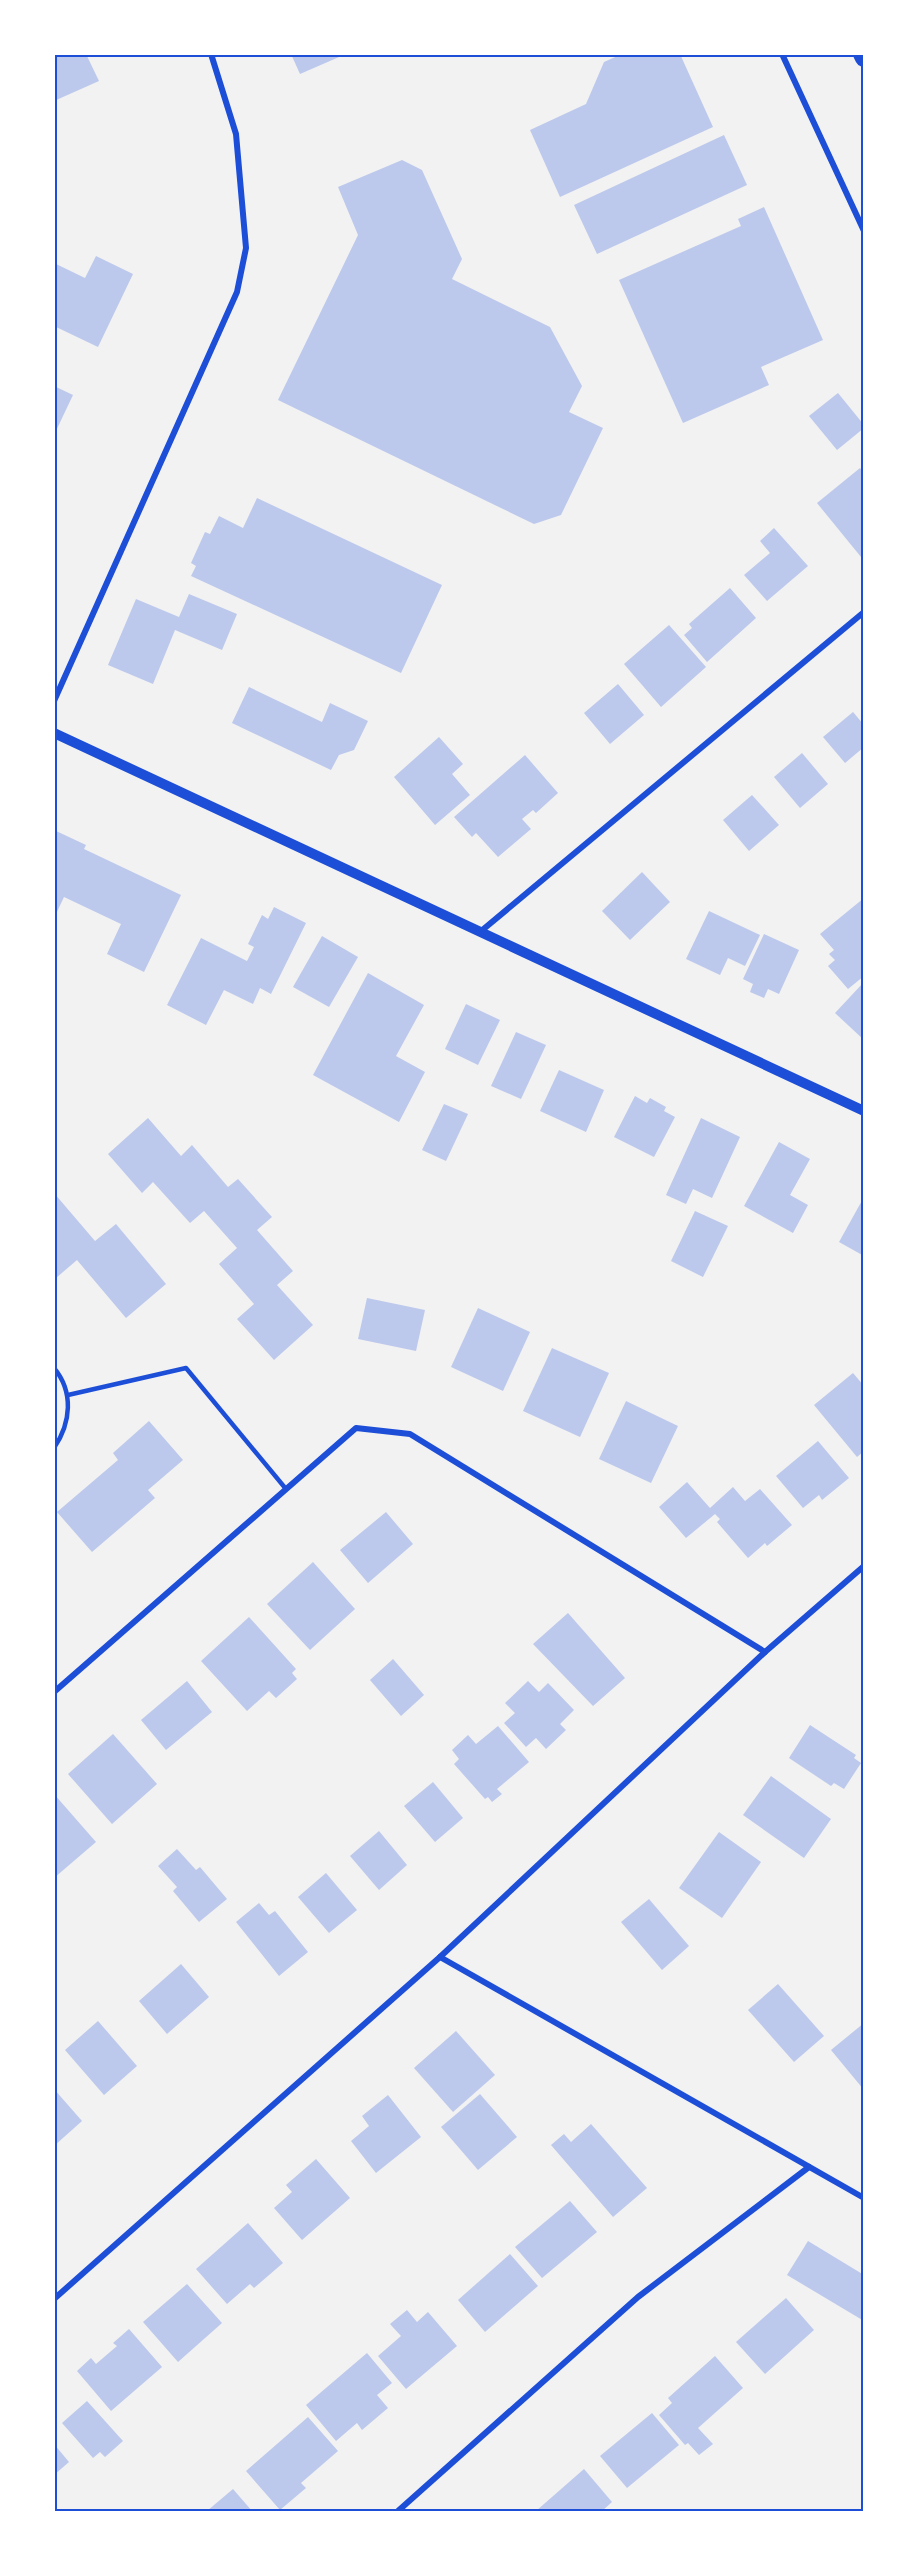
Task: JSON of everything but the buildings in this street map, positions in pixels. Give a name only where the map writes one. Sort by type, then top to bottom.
[{"type":"street","points":[[54,701],[237,292],[246,248],[237,135],[211,54]]},
{"type":"street","points":[[782,54],[864,231]]},
{"type":"street","points":[[480,932],[864,612]]},
{"type":"street","points":[[54,733],[864,1111]]},
{"type":"street","points":[[54,1692],[356,1428],[410,1434],[765,1652]]},
{"type":"street","points":[[54,2299],[440,1957],[765,1652],[864,1566]]},
{"type":"street","points":[[440,1957],[864,2198]]},
{"type":"street","points":[[398,2511],[638,2297],[809,2167]]},
{"type":"lane","points":[[54,1368],[60,1375],[68,1395],[68,1416],[62,1436],[54,1448]]},
{"type":"lane","points":[[68,1395],[186,1368],[286,1489]]}]
